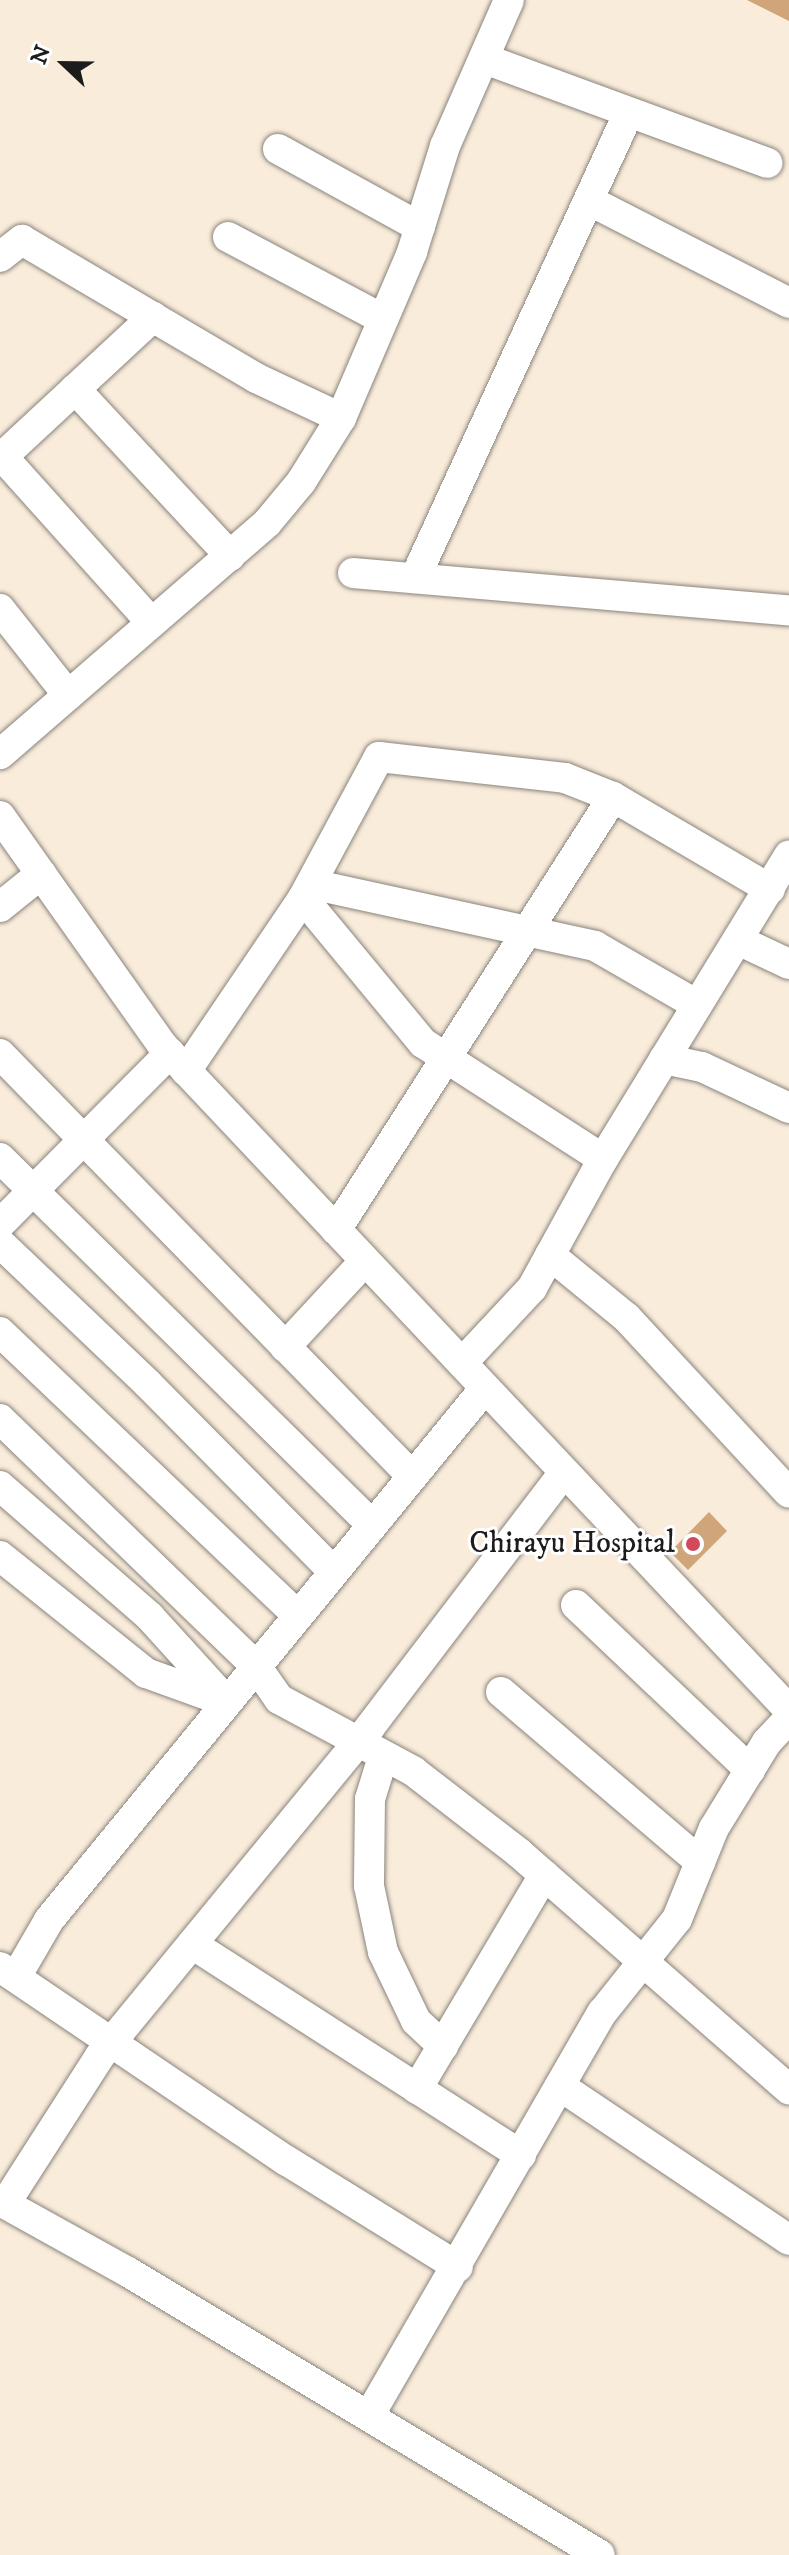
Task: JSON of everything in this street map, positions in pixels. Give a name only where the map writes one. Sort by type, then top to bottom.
[{"type":"street","points":[[0,754],[267,523],[301,482],[341,418],[420,227],[445,146],[509,0]]},
{"type":"street","points":[[485,59],[767,163]]},
{"type":"street","points":[[415,578],[628,114]]},
{"type":"street","points":[[278,149],[420,227]]},
{"type":"street","points":[[590,201],[789,303]]},
{"type":"street","points":[[228,237],[383,319]]},
{"type":"street","points":[[0,257],[22,240],[256,378],[341,418]]},
{"type":"street","points":[[152,623],[1,457],[153,317]]},
{"type":"street","points":[[75,389],[230,556]]},
{"type":"street","points":[[353,573],[789,610]]},
{"type":"street","points":[[0,609],[68,695]]},
{"type":"street","points":[[0,1224],[82,1142],[178,1062],[307,891],[379,757],[565,778],[613,797],[770,889]]},
{"type":"street","points":[[336,1230],[448,1061],[613,797]]},
{"type":"street","points":[[1,821],[178,1062],[789,1710]]},
{"type":"street","points":[[462,1363],[532,1288],[603,1159],[789,856]]},
{"type":"street","points":[[0,907],[41,874]]},
{"type":"street","points":[[307,891],[595,946],[697,1005]]},
{"type":"street","points":[[307,891],[423,1043],[603,1159]]},
{"type":"street","points":[[738,940],[789,964]]},
{"type":"street","points":[[0,1054],[82,1142],[412,1476]]},
{"type":"street","points":[[664,1059],[702,1067],[789,1108]]},
{"type":"street","points":[[0,1158],[372,1525]]},
{"type":"street","points":[[0,1243],[148,1384],[333,1571]]},
{"type":"street","points":[[550,1255],[627,1318],[789,1493]]},
{"type":"street","points":[[285,1347],[365,1261]]},
{"type":"street","points":[[0,1332],[297,1615]]},
{"type":"street","points":[[458,2267],[287,2161],[8,1972],[485,1388]]},
{"type":"street","points":[[0,1419],[256,1666],[279,1699],[413,1771],[544,1875],[789,2089]]},
{"type":"street","points":[[564,1472],[370,1750],[192,1944],[111,2042],[2,2203],[369,2416],[600,2555]]},
{"type":"street","points":[[0,1486],[150,1617],[227,1702]]},
{"type":"street","points":[[0,1556],[146,1673],[227,1702]]},
{"type":"street","points":[[576,1605],[750,1770]]},
{"type":"street","points":[[501,1692],[700,1862]]},
{"type":"street","points":[[369,2416],[458,2267],[602,2013],[677,1919],[714,1828],[750,1770],[789,1718]]},
{"type":"street","points":[[370,1750],[369,1886],[383,1952],[416,2021],[443,2046]]},
{"type":"street","points":[[417,2089],[544,1875]]},
{"type":"street","points":[[192,1944],[521,2155]]},
{"type":"street","points":[[560,2086],[789,2240]]},
{"type":"building","points":[[747,0],[789,0],[789,21]]},
{"type":"building","points":[[709,1512],[727,1531],[688,1570],[670,1552]]},
{"type":"place","name":"Chirayu Hospital","points":[[693,1544]]}]
